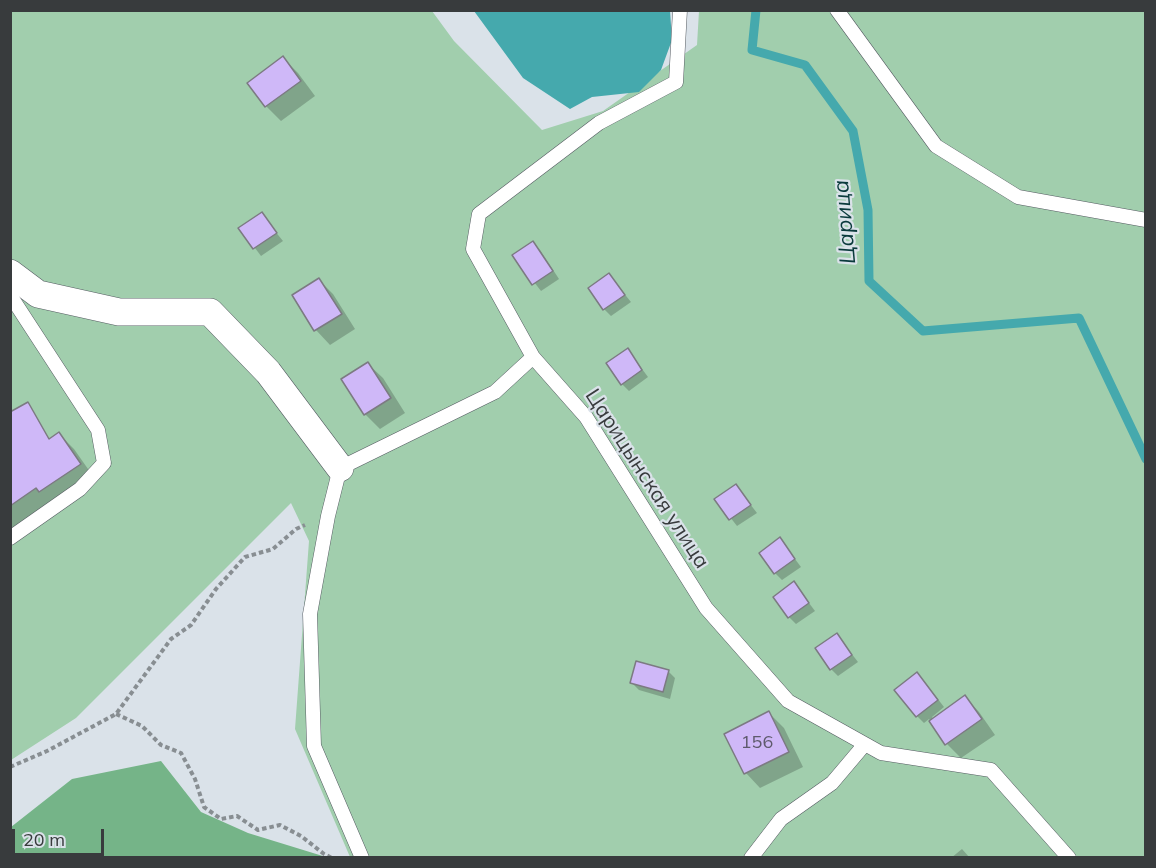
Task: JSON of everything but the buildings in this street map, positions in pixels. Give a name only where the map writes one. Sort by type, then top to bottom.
[{"type":"street","points":[[10,273],[38,294],[119,312],[210,312],[268,372],[339,468]]},
{"type":"lane","name":"Царицынская улица","points":[[680,10],[676,82],[599,123],[479,214],[473,249],[533,357],[586,417],[706,608],[788,701],[881,753],[991,770],[1069,858]]},
{"type":"lane","points":[[837,10],[936,146],[1018,197],[1146,220]]},
{"type":"lane","points":[[10,295],[98,430],[104,463],[80,489],[10,538]]},
{"type":"lane","points":[[362,858],[314,746],[310,614],[339,468],[495,392],[533,357]]},
{"type":"lane","points":[[751,858],[781,819],[831,783],[865,744]]},
{"type":"path","points":[[10,767],[47,751],[116,714],[171,639],[191,625],[216,589],[245,557],[273,549],[296,529],[328,516]]},
{"type":"path","points":[[116,714],[142,726],[161,745],[181,753],[195,778],[204,807],[221,819],[237,816],[258,830],[280,825],[301,836],[332,858]]},
{"type":"green space","points":[[11,11],[432,11],[454,41],[542,130],[603,111],[697,45],[699,11],[1145,11],[1145,857],[350,857],[295,729],[309,541],[291,503],[76,718],[11,760]]},
{"type":"green space","points":[[161,761],[201,812],[248,833],[326,857],[11,857],[11,827],[72,779]]},
{"type":"water","points":[[474,11],[670,11],[672,40],[661,70],[639,92],[592,97],[570,109],[523,78]]},
{"type":"waterway","name":"Царица","points":[[756,10],[752,50],[805,65],[853,131],[868,210],[869,281],[923,331],[1079,318],[1146,459]]}]
